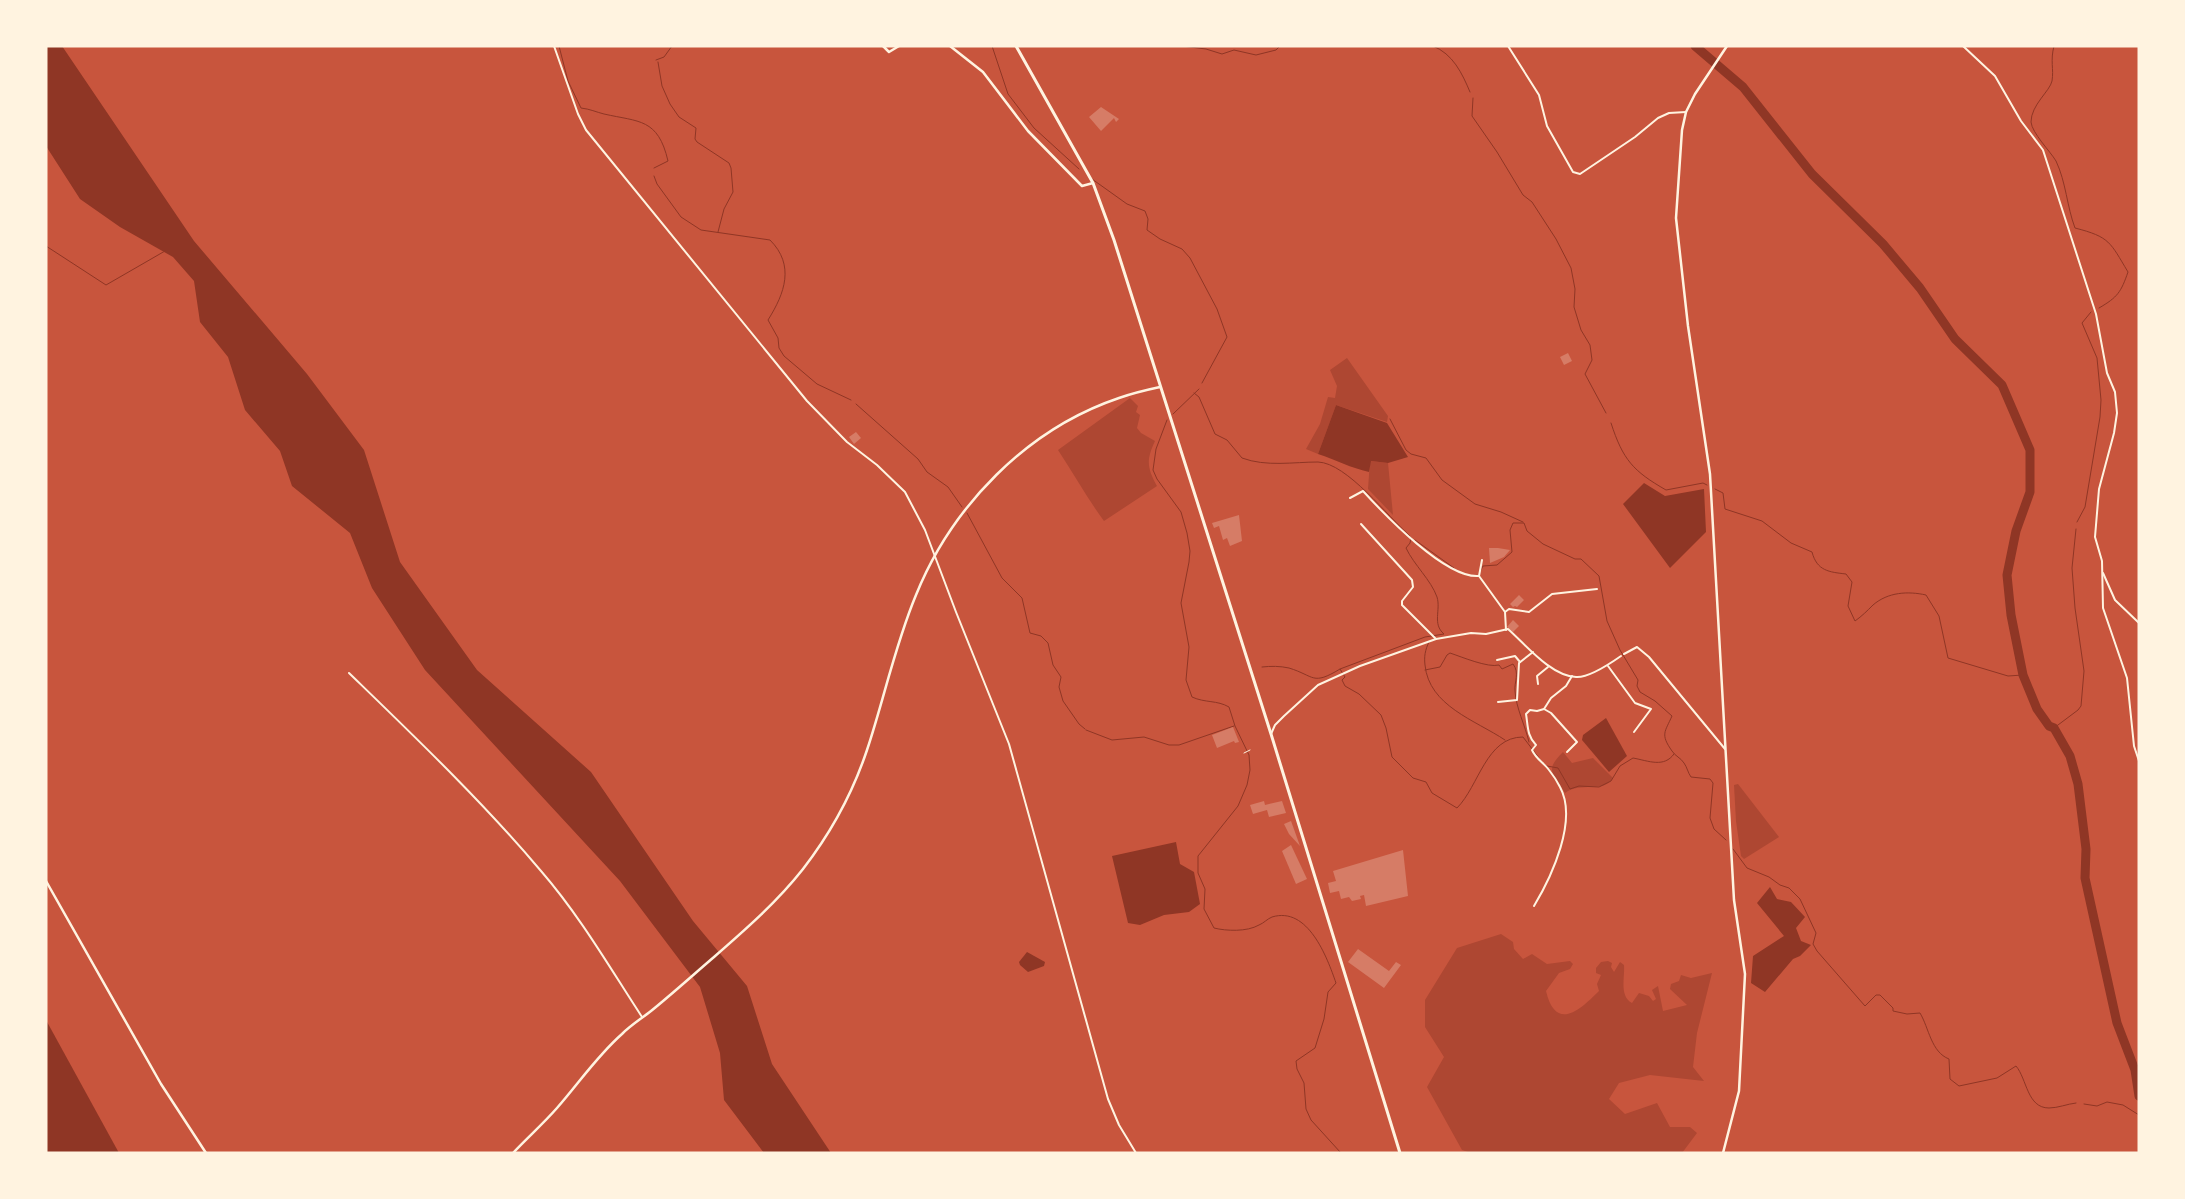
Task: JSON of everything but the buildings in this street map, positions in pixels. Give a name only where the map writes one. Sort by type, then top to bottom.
[{"type":"main road","points":[[1016,46],[1093,183],[1114,240],[1271,734],[1400,1153]]},
{"type":"street","points":[[554,46],[578,114],[586,130],[807,401],[841,437],[877,465],[905,492],[925,530],[934,557],[1010,744],[1108,1099],[1119,1125],[1136,1153]]},
{"type":"street","points":[[883,46],[888,52],[899,46]]},
{"type":"street","points":[[950,46],[983,72],[1028,131],[1082,186],[1093,183]]},
{"type":"street","points":[[1508,46],[1539,95],[1547,126],[1573,172],[1580,174],[1668,112],[1686,112]]},
{"type":"street","points":[[1723,1153],[1739,1091],[1745,974],[1734,900],[1710,474],[1688,326],[1676,218],[1682,130],[1686,112],[1695,94],[1728,46]]},
{"type":"street","points":[[1963,46],[1995,76],[2021,121],[2043,150],[2096,314],[2107,373],[2115,392],[2117,413],[2114,433],[2099,489],[2095,536],[2102,561],[2103,608],[2127,678],[2134,746],[2139,761]]},
{"type":"street","points":[[513,1153],[556,1108],[591,1065],[622,1033],[648,1014],[744,930],[778,899],[804,868],[838,816],[866,752],[916,595],[934,557],[966,508],[993,476],[1057,428],[1097,407],[1120,398],[1160,387]]},
{"type":"street","points":[[1350,498],[1363,491],[1418,544],[1456,571],[1479,576]]},
{"type":"street","points":[[1361,524],[1412,580],[1413,587],[1402,601],[1402,605],[1436,639]]},
{"type":"street","points":[[1482,560],[1479,576],[1504,612],[1506,630],[1548,667],[1579,677],[1608,666],[1637,647],[1649,657],[1725,749]]},
{"type":"street","points":[[2102,572],[2115,600],[2139,623]]},
{"type":"street","points":[[1504,612],[1510,609],[1529,612],[1552,594],[1597,589]]},
{"type":"street","points":[[1271,734],[1284,716],[1318,685],[1360,666],[1436,639],[1506,630]]},
{"type":"street","points":[[1520,662],[1533,652]]},
{"type":"street","points":[[1497,660],[1515,656],[1520,662],[1517,700],[1498,702]]},
{"type":"street","points":[[1608,666],[1635,703],[1651,709],[1634,732]]},
{"type":"street","points":[[1538,684],[1537,676],[1548,667]]},
{"type":"street","points":[[349,673],[464,785],[542,871],[642,1017]]},
{"type":"street","points":[[1534,906],[1545,888],[1555,864],[1566,818],[1565,800],[1560,787],[1549,769],[1534,755],[1532,750],[1536,745],[1530,739],[1527,730],[1526,714],[1530,710],[1544,709],[1551,698],[1566,686],[1572,676]]},
{"type":"street","points":[[1544,709],[1551,713],[1577,742],[1567,752]]},
{"type":"street","points":[[46,881],[161,1084],[206,1153]]},
{"type":"path","points":[[1244,752],[1250,750]]},
{"type":"shaded area","points":[[46,46],[62,46],[194,241],[307,374],[364,450],[400,562],[477,670],[591,772],[693,921],[747,986],[772,1064],[831,1153],[764,1153],[724,1100],[720,1053],[700,987],[620,881],[425,670],[372,588],[350,533],[292,486],[280,451],[245,410],[228,357],[200,322],[194,281],[173,257],[120,227],[80,199],[46,146]]},
{"type":"shaded area","points":[[1347,358],[1388,416],[1387,422],[1336,405],[1318,454],[1306,449],[1320,424],[1328,397],[1335,398],[1337,386],[1330,370]]},
{"type":"shaded area","points":[[1130,398],[1138,406],[1136,412],[1140,415],[1137,428],[1141,433],[1155,441],[1150,454],[1149,464],[1151,474],[1157,486],[1104,521],[1058,450]]},
{"type":"shaded area","points":[[1336,405],[1387,423],[1408,457],[1388,463],[1371,461],[1369,472],[1318,454]]},
{"type":"shaded area","points":[[1370,461],[1388,463],[1393,515],[1368,489]]},
{"type":"shaded area","points":[[1644,483],[1665,496],[1704,489],[1706,532],[1670,568],[1623,504]]},
{"type":"shaded area","points":[[1606,718],[1627,756],[1609,772],[1582,740],[1583,735]]},
{"type":"shaded area","points":[[1563,752],[1572,763],[1593,758],[1613,778],[1609,783],[1598,787],[1578,788],[1565,793],[1552,772],[1554,763]]},
{"type":"shaded area","points":[[1738,784],[1779,837],[1744,859],[1741,856],[1736,821],[1734,785]]},
{"type":"shaded area","points":[[1176,842],[1180,864],[1194,872],[1200,904],[1189,912],[1164,915],[1140,925],[1128,923],[1112,856]]},
{"type":"shaded area","points":[[1770,887],[1777,899],[1791,902],[1805,917],[1796,928],[1801,941],[1811,945],[1800,956],[1793,959],[1765,992],[1751,983],[1753,956],[1784,936],[1757,903]]},
{"type":"shaded area","points":[[1501,934],[1513,942],[1514,949],[1523,959],[1532,954],[1547,964],[1570,961],[1573,964],[1570,969],[1559,973],[1546,991],[1550,1004],[1556,1011],[1562,1014],[1570,1014],[1577,1010],[1599,991],[1597,984],[1601,975],[1596,973],[1596,968],[1601,962],[1608,961],[1612,963],[1611,967],[1614,972],[1620,962],[1624,965],[1625,996],[1632,1003],[1639,993],[1649,996],[1653,1001],[1656,999],[1652,990],[1658,986],[1663,1011],[1687,1005],[1670,989],[1671,984],[1679,981],[1681,975],[1691,978],[1712,973],[1697,1033],[1693,1067],[1704,1081],[1650,1075],[1619,1083],[1609,1099],[1625,1114],[1657,1103],[1670,1127],[1690,1127],[1697,1133],[1682,1153],[1471,1153],[1462,1150],[1427,1087],[1444,1057],[1425,1027],[1425,1000],[1457,948]]},
{"type":"shaded area","points":[[1027,952],[1045,962],[1044,966],[1028,972],[1019,962]]},
{"type":"shaded area","points":[[46,1020],[119,1153],[46,1153]]},
{"type":"waterway","points":[[559,46],[568,81],[581,108],[637,121],[653,129],[664,147],[668,161],[654,168]]},
{"type":"waterway","points":[[656,60],[664,57],[672,46]]},
{"type":"waterway","points":[[992,46],[1008,94],[1034,128],[1079,169]]},
{"type":"waterway","points":[[1182,46],[1206,49],[1222,54],[1234,50],[1256,55],[1276,50],[1280,46]]},
{"type":"waterway","points":[[1433,46],[1440,49],[1456,65],[1470,92]]},
{"type":"waterway","points":[[1695,46],[1743,87],[1812,174],[1883,244],[1920,288],[1955,339],[2002,385],[2030,450],[2030,492],[2016,531],[2007,575],[2011,615],[2023,675],[2037,709],[2049,726],[2054,728],[2070,756],[2078,784],[2086,849],[2085,878],[2117,1023],[2135,1070],[2139,1096]]},
{"type":"waterway","points":[[2054,46],[2051,85],[2037,104],[2031,122],[2034,131],[2056,161],[2075,228],[2096,234],[2108,242],[2128,272],[2118,293],[2111,301],[2099,308]]},
{"type":"waterway","points":[[658,62],[662,86],[670,104],[679,117],[696,128],[695,139],[697,142],[729,163],[731,168],[733,192],[724,209],[718,232]]},
{"type":"waterway","points":[[1473,98],[1472,116],[1523,195],[1532,202],[1556,239],[1571,268],[1575,289],[1574,307],[1581,330],[1590,345],[1592,360],[1585,374],[1606,413]]},
{"type":"waterway","points":[[654,176],[657,184],[681,217],[701,230],[770,240],[783,259],[785,269],[783,289],[768,320],[778,338],[779,348],[784,356],[817,384],[851,400]]},
{"type":"waterway","points":[[1092,179],[1127,204],[1145,211],[1148,219],[1147,230],[1160,239],[1182,249],[1190,258],[1217,309],[1227,337],[1202,383]]},
{"type":"waterway","points":[[46,246],[106,285],[165,251]]},
{"type":"waterway","points":[[2077,522],[2085,507],[2100,417],[2101,400],[2097,358],[2082,323],[2091,312]]},
{"type":"waterway","points":[[1173,414],[1199,389]]},
{"type":"waterway","points":[[1194,393],[1199,397],[1215,434],[1227,440],[1242,458],[1270,463],[1318,462],[1342,471],[1367,492],[1410,536]]},
{"type":"waterway","points":[[856,404],[918,459],[927,472],[948,487],[962,507]]},
{"type":"waterway","points":[[1390,419],[1406,450],[1411,454],[1426,458],[1442,480],[1475,504],[1501,512],[1523,522]]},
{"type":"waterway","points":[[1167,420],[1156,449],[1153,470],[1157,479],[1181,512],[1190,551],[1181,603],[1189,647],[1186,680],[1192,697],[1220,703],[1229,707],[1235,726],[1249,755],[1250,770],[1247,785],[1238,806],[1198,856],[1198,873],[1205,889],[1204,909],[1214,928],[1224,930],[1249,929],[1272,917],[1285,916],[1296,919],[1306,926],[1321,948],[1336,983],[1328,992],[1324,1019],[1315,1048],[1296,1061],[1297,1069],[1304,1083],[1306,1109],[1311,1120],[1341,1153]]},
{"type":"waterway","points":[[1611,423],[1615,436],[1625,455],[1645,477],[1666,490],[1703,483],[1707,485]]},
{"type":"waterway","points":[[1715,489],[1723,493],[1725,509],[1762,521],[1791,543],[1812,552],[1820,567],[1846,574],[1852,582],[1848,606],[1855,621],[1885,597],[1905,593],[1926,595],[1939,616],[1948,658],[2008,676],[2023,675]]},
{"type":"waterway","points":[[967,513],[1002,578],[1022,598],[1030,633],[1041,636],[1048,643],[1053,665],[1061,677],[1059,687],[1063,701],[1079,724],[1085,729]]},
{"type":"waterway","points":[[1481,570],[1483,566],[1497,565],[1512,552],[1510,530],[1513,523],[1524,523],[1527,531],[1543,544],[1575,559],[1581,559],[1599,576],[1607,621],[1620,650],[1638,680],[1637,686],[1640,692],[1655,701],[1672,716],[1665,733],[1666,741],[1673,753],[1684,763],[1691,777],[1710,779],[1713,783],[1710,818],[1714,829],[1726,840]]},
{"type":"waterway","points":[[2054,728],[2081,706],[2084,671],[2075,608],[2072,568],[2076,529]]},
{"type":"waterway","points":[[1340,669],[1425,637],[1444,634],[1438,626],[1437,597],[1406,548],[1411,538]]},
{"type":"waterway","points":[[1415,540],[1454,568]]},
{"type":"waterway","points":[[1429,642],[1425,654],[1425,665],[1428,679],[1435,691],[1455,710],[1505,740]]},
{"type":"waterway","points":[[1425,670],[1440,667],[1450,653],[1482,664],[1499,665],[1502,669],[1513,664],[1516,674],[1516,697],[1529,742]]},
{"type":"waterway","points":[[1262,667],[1276,666],[1289,668],[1314,678],[1324,677],[1340,669],[1345,677],[1342,680],[1345,686],[1359,694],[1381,715],[1386,728],[1392,757],[1413,778],[1426,782],[1432,793],[1457,808],[1465,799],[1484,764],[1500,745],[1510,739],[1523,737],[1539,758]]},
{"type":"waterway","points":[[1086,730],[1112,740],[1144,737],[1169,745],[1179,745],[1234,726]]},
{"type":"waterway","points":[[1547,766],[1558,768],[1570,789],[1579,786],[1599,787],[1611,781],[1620,766],[1633,758],[1650,762],[1661,762],[1666,761],[1674,754]]},
{"type":"waterway","points":[[1733,849],[1747,868],[1789,888],[1800,899],[1816,933],[1813,944],[1817,951],[1865,1006],[1876,995],[1880,995],[1893,1008],[1893,1011],[1907,1014],[1920,1013],[1934,1045],[1943,1056],[1949,1059],[1950,1079],[1959,1086],[1997,1078],[2016,1066],[2028,1092],[2036,1103],[2042,1107],[2052,1108],[2076,1103]]},
{"type":"waterway","points":[[2084,1104],[2097,1106],[2107,1102],[2123,1105],[2139,1115]]}]
